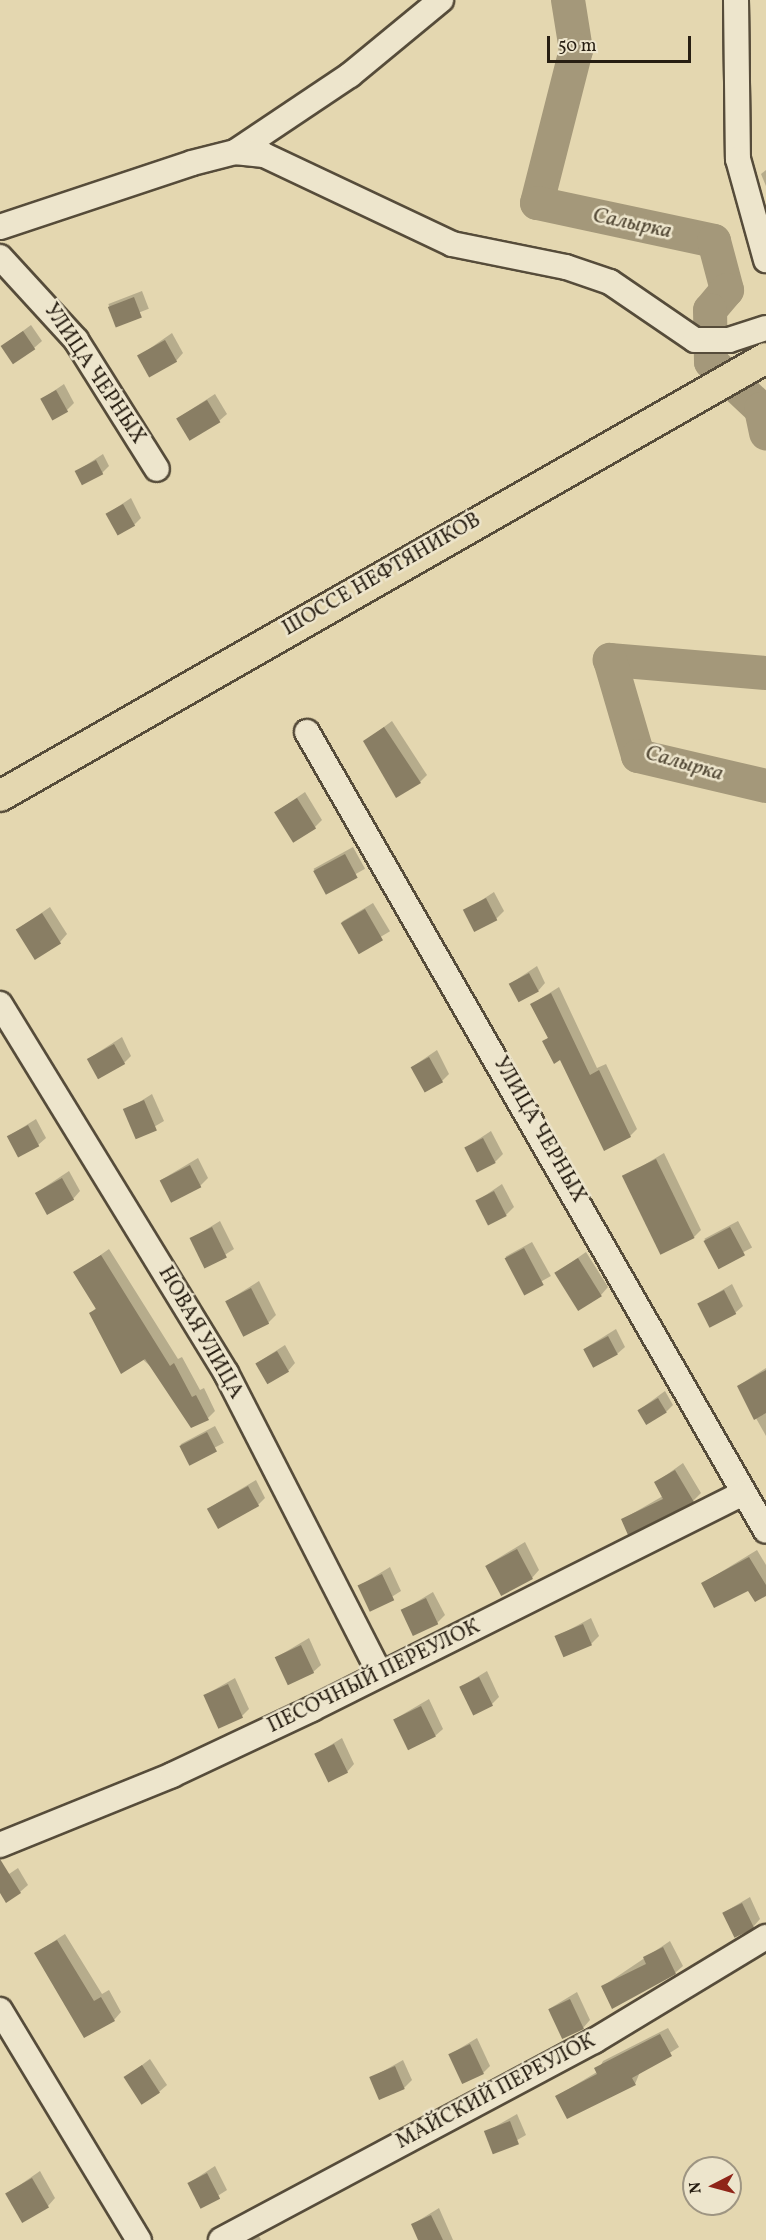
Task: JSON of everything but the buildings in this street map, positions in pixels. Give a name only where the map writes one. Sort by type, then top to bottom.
[{"type":"main road","name":"ШОССЕ НЕФТЯНИКОВ","points":[[0,796],[576,463],[766,358]]},
{"type":"street","points":[[0,228],[235,152],[350,75],[441,0]]},
{"type":"street","points":[[736,0],[738,159],[766,260]]},
{"type":"street","points":[[235,152],[264,155],[310,172],[452,244],[590,274],[629,293],[695,340],[729,340],[766,328]]},
{"type":"street","name":"УЛИЦА ЧЕРНЫХ","points":[[0,257],[76,340],[157,469]]},
{"type":"street","name":"УЛИЦА ЧЕРНЫХ","points":[[307,732],[630,1286],[742,1494],[766,1531]]},
{"type":"street","name":"НОВАЯ УЛИЦА","points":[[0,1004],[226,1373],[381,1674]]},
{"type":"street","name":"ПЕСОЧНЫЙ ПЕРЕУЛОК","points":[[0,1845],[172,1775],[381,1674],[742,1494]]},
{"type":"street","name":"МАЙСКИЙ ПЕРЕУЛОК","points":[[221,2240],[594,2041],[766,1937]]},
{"type":"street","points":[[0,2010],[139,2240]]},
{"type":"waterway","name":"Салырка","points":[[568,0],[576,50],[537,203],[714,241],[727,290],[710,310],[711,362],[761,409],[766,433]]},
{"type":"waterway","name":"Салырка","points":[[766,673],[610,660],[638,756],[766,786]]}]
